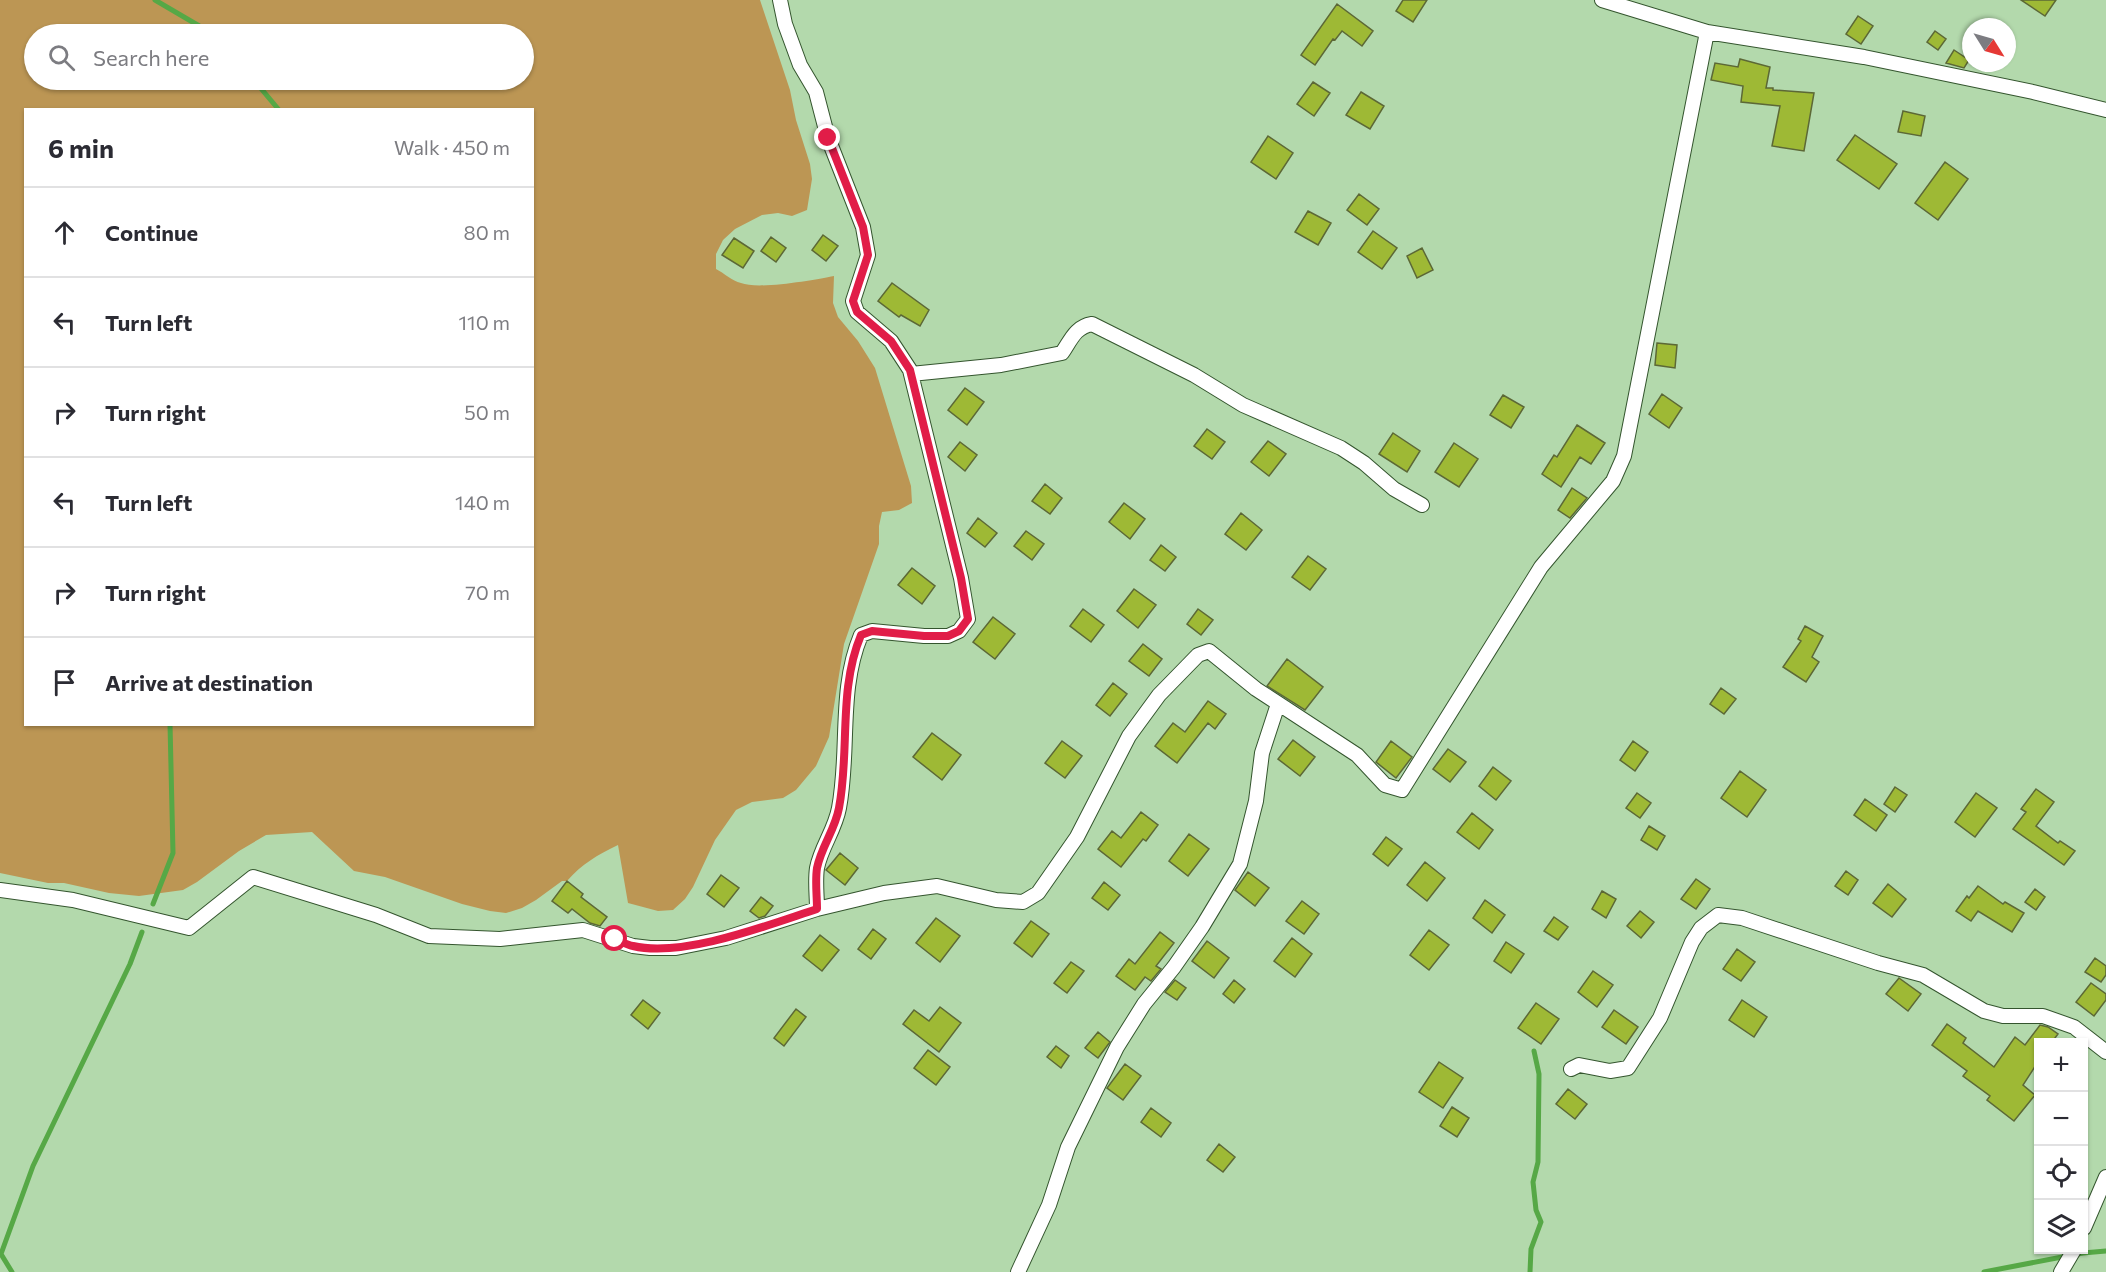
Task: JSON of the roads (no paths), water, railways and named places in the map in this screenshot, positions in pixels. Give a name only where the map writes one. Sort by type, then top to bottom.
[{"type":"street","points":[[780,0],[785,24],[801,65],[816,92],[828,138],[863,227],[868,255],[853,301],[857,312],[891,341],[911,374],[961,578],[968,619],[959,631],[948,636],[872,631],[861,635],[853,653],[847,690],[840,806],[835,827],[824,847],[817,868],[817,909]]},
{"type":"street","points":[[1602,0],[1707,32],[1864,57],[2033,92],[2106,110]]},
{"type":"street","points":[[0,890],[74,900],[189,928],[253,877],[376,915],[429,936],[500,939],[583,930],[633,946],[650,948],[675,948],[726,938],[817,909],[884,893],[937,886],[996,900],[1023,902],[1038,893],[1077,837],[1129,736],[1159,695],[1198,655],[1209,651],[1278,704],[1356,755],[1385,785],[1402,790],[1541,567],[1613,481],[1624,456],[1707,32]]},
{"type":"street","points":[[911,374],[1001,364],[1062,353],[1074,333],[1083,326],[1092,324],[1194,375],[1243,405],[1341,448],[1364,463],[1394,489],[1422,505]]},
{"type":"street","points":[[1018,1272],[1049,1205],[1068,1147],[1117,1047],[1144,1004],[1202,927],[1240,864],[1256,801],[1262,753],[1278,704]]},
{"type":"street","points":[[1571,1069],[1579,1065],[1610,1071],[1628,1068],[1660,1018],[1692,942],[1701,928],[1718,915],[1742,918],[1878,963],[1923,975],[1984,1011],[2003,1016],[2043,1016],[2074,1028],[2106,1052]]},
{"type":"street","points":[[2088,1219],[2106,1177]]},
{"type":"waterway","points":[[155,0],[196,24]]},
{"type":"waterway","points":[[262,90],[277,108]]},
{"type":"waterway","points":[[153,904],[173,853],[170,726]]},
{"type":"waterway","points":[[12,1272],[1,1254],[33,1166],[130,964],[142,932]]},
{"type":"waterway","points":[[1530,1272],[1531,1249],[1541,1222],[1536,1210],[1533,1182],[1538,1162],[1539,1074],[1534,1051]]},
{"type":"waterway","points":[[1984,1272],[2083,1253],[2106,1251]]}]
